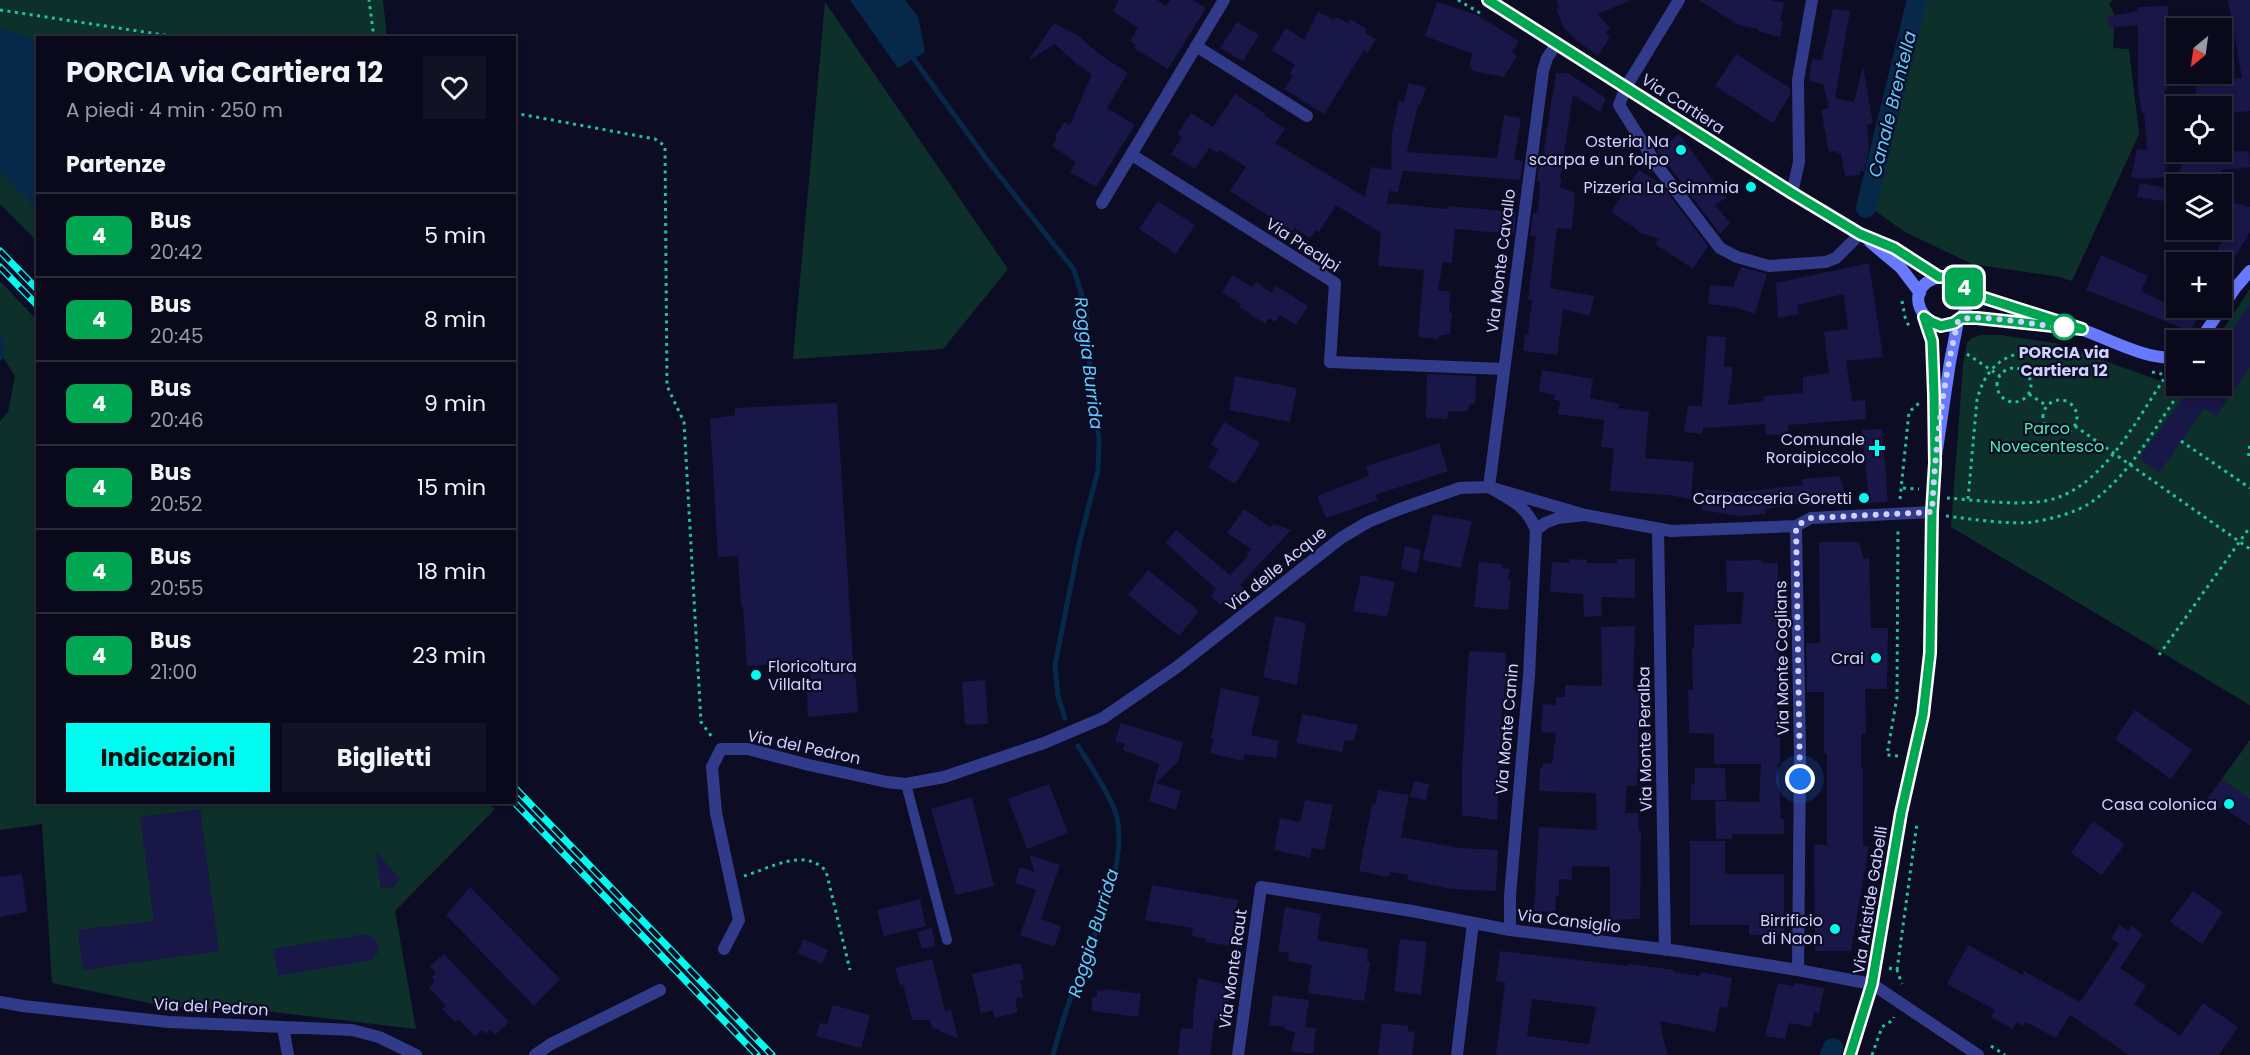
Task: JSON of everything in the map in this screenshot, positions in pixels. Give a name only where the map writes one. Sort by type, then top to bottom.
[{"type":"main road","name":"Via Cartiera","points":[[1489,0],[1860,234],[1901,268],[1920,293],[1920,310],[1931,322],[1941,326],[1950,325],[1959,319],[1977,318],[2082,329]]},
{"type":"main road","name":"Via Cartiera","points":[[1860,234],[1894,248],[1939,277],[1952,278],[1982,298],[2082,329],[2146,354],[2166,357]]},
{"type":"main road","points":[[2207,330],[2236,287],[2250,271]]},
{"type":"main road","points":[[1920,293],[1924,285],[1939,277]]},
{"type":"main road","points":[[1959,319],[1968,303],[1963,287]]},
{"type":"main road","name":"Via Aristide Gabelli","points":[[1850,1055],[1872,984],[1901,813],[1923,715],[1930,653],[1935,463],[1932,341],[1924,317]]},
{"type":"main road","name":"Via Aristide Gabelli","points":[[1935,463],[1950,362],[1959,319]]},
{"type":"street","points":[[1102,203],[1224,0]]},
{"type":"street","points":[[1679,0],[1626,87],[1619,105],[1658,167],[1720,248],[1737,257],[1769,266],[1826,262],[1836,258],[1860,234]]},
{"type":"street","points":[[1792,193],[1799,162],[1798,80],[1812,0]]},
{"type":"street","name":"Via Monte Cavallo","points":[[1489,487],[1543,71],[1547,58],[1557,43]]},
{"type":"street","points":[[1196,46],[1307,116]]},
{"type":"street","name":"Via Prealpi","points":[[1132,155],[1335,283],[1330,362],[1504,369]]},
{"type":"street","points":[[1489,487],[1523,507],[1536,531]]},
{"type":"street","name":"Via delle Acque","points":[[1103,718],[1177,667],[1341,538],[1368,522],[1460,488],[1489,487],[1585,515],[1671,531],[1796,526],[1811,518],[1932,512]]},
{"type":"street","name":"Via delle Acque","points":[[1536,531],[1545,523],[1558,518],[1585,515]]},
{"type":"street","name":"Via Monte Coglians","points":[[1796,526],[1800,756],[1798,970]]},
{"type":"street","name":"Via Monte Peralba","points":[[1658,529],[1665,950]]},
{"type":"street","name":"Via Monte Canin","points":[[1510,930],[1510,896],[1529,676],[1536,531]]},
{"type":"street","name":"Via del Pedron","points":[[721,749],[748,749],[809,765],[906,784],[944,777],[1044,743],[1103,718]]},
{"type":"street","points":[[721,749],[712,767],[716,813],[739,920],[724,949]]},
{"type":"street","name":"Via Cansiglio","points":[[1261,887],[1412,911],[1510,930],[1665,950],[1798,970],[1872,984]]},
{"type":"street","name":"Via Monte Raut","points":[[1238,1055],[1261,887]]},
{"type":"street","points":[[1457,1055],[1473,922]]},
{"type":"street","points":[[1872,984],[1978,1055]]},
{"type":"street","points":[[536,1055],[551,1044],[660,990]]},
{"type":"street","name":"Via del Pedron","points":[[0,1002],[169,1022],[352,1030],[379,1037],[416,1055]]},
{"type":"street","points":[[283,1027],[288,1055]]},
{"type":"lane","points":[[906,784],[947,940]]},
{"type":"path","points":[[369,0],[373,30],[370,36]]},
{"type":"path","points":[[1458,0],[1489,19]]},
{"type":"path","points":[[0,10],[171,36]]},
{"type":"path","points":[[516,113],[655,139],[665,147],[667,386],[684,422],[701,722],[721,749]]},
{"type":"path","points":[[1902,292],[1902,308],[1912,332]]},
{"type":"path","points":[[1968,499],[1977,400],[1980,387],[1991,370],[2010,355],[2019,352],[2051,351],[2080,355],[2086,348],[2078,345]]},
{"type":"path","points":[[1960,349],[2000,376]]},
{"type":"path","points":[[2015,369],[2025,373],[2030,383],[2028,394],[2020,401],[2010,402],[2005,399],[1998,392],[2000,376],[2004,372],[2015,369]]},
{"type":"path","points":[[1947,498],[2042,502],[2061,497],[2096,474],[2114,452],[2166,376],[2148,371]]},
{"type":"path","points":[[1898,509],[1903,488],[1910,412],[1919,403],[1919,393]]},
{"type":"path","points":[[2028,394],[2047,406]]},
{"type":"path","points":[[1946,516],[2032,522],[2061,515],[2089,503],[2120,476],[2130,464],[2177,396]]},
{"type":"path","points":[[2057,400],[2072,405],[2078,415],[2072,431],[2061,435],[2050,432],[2043,422],[2047,406],[2057,400]]},
{"type":"path","points":[[2075,426],[2250,549]]},
{"type":"path","points":[[2181,441],[2250,488]]},
{"type":"path","points":[[2250,446],[2248,452],[2250,460]]},
{"type":"path","points":[[1898,520],[1897,697],[1887,755],[1899,756]]},
{"type":"path","points":[[2158,655],[2250,527]]},
{"type":"path","points":[[730,879],[792,860],[808,858],[819,863],[826,871],[850,970]]},
{"type":"path","points":[[1888,968],[1897,970],[1905,988]]},
{"type":"path","points":[[1872,1055],[1882,1027],[1894,1017]]},
{"type":"green space","points":[[0,0],[383,0],[387,36],[36,36],[36,240],[0,204]]},
{"type":"green space","points":[[1924,0],[2113,0],[2109,4],[2115,16],[2113,48],[2129,49],[2139,134],[2072,281],[2060,277],[1972,264],[1905,232],[1874,210]]},
{"type":"green space","points":[[825,2],[1008,269],[943,349],[793,359]]},
{"type":"green space","points":[[0,281],[36,319],[36,804],[491,804],[495,809],[395,911],[416,1029],[256,1010],[169,1007],[52,983],[42,824],[0,830],[0,421],[8,412],[15,376],[0,353]]},
{"type":"green space","name":"Parco Novecentesco","points":[[2250,289],[2250,705],[1951,527],[1963,365],[1967,343],[1972,338],[1980,335],[2000,335],[2055,343],[2166,381],[2166,396],[2232,396],[2232,330],[2223,330]]},
{"type":"green space","points":[[2250,740],[2250,825],[2221,806],[2218,810],[2205,802]]},
{"type":"water","points":[[850,0],[905,0],[918,16],[925,52],[898,68]]},
{"type":"water","points":[[0,29],[29,37],[36,42],[36,209],[0,171]]},
{"type":"building","points":[[1119,0],[1157,0],[1166,6],[1170,0],[1193,0],[1206,8],[1168,69],[1134,48],[1136,45],[1130,41],[1138,28],[1113,11]]},
{"type":"building","points":[[1556,0],[1630,1],[1597,14],[1610,28],[1606,33],[1610,37],[1598,56],[1564,28],[1556,9],[1560,8]]},
{"type":"building","points":[[1698,0],[1771,0],[1784,3],[1780,21],[1783,22],[1780,37],[1739,25]]},
{"type":"building","points":[[2228,0],[2250,0],[2250,111],[2232,113],[2232,96],[2195,96],[2198,84],[2232,84],[2232,78],[2242,78]]},
{"type":"building","points":[[1437,2],[1477,15],[1519,41],[1512,52],[1517,56],[1504,77],[1473,71],[1469,65],[1473,54],[1425,36]]},
{"type":"building","points":[[2168,6],[2168,18],[2166,18],[2167,90],[2165,90],[2166,177],[2140,179],[2131,177],[2137,149],[2147,150],[2144,113],[2142,114],[2138,90],[2138,25],[2109,28],[2107,17],[2138,11],[2138,7]]},
{"type":"building","points":[[1833,9],[1850,11],[1835,98],[1854,102],[1863,67],[1872,118],[1872,123],[1867,125],[1869,148],[1864,171],[1860,171],[1860,175],[1845,176],[1841,153],[1829,152],[1821,110],[1829,108],[1823,84],[1809,81],[1812,59],[1822,60]]},
{"type":"building","points":[[1318,12],[1334,20],[1336,17],[1348,23],[1350,19],[1367,29],[1365,33],[1376,39],[1367,53],[1364,50],[1324,114],[1284,89],[1293,76],[1289,74],[1295,65],[1272,50],[1286,28],[1304,40]]},
{"type":"building","points":[[1237,22],[1259,35],[1243,61],[1220,48]]},
{"type":"building","points":[[1054,23],[1077,35],[1102,56],[1128,73],[1107,108],[1135,125],[1096,187],[1070,172],[1076,162],[1052,146],[1064,122],[1070,125],[1092,74],[1055,44],[1028,61]]},
{"type":"building","points":[[1736,54],[1790,88],[1790,95],[1773,123],[1715,86]]},
{"type":"building","points":[[1556,73],[1568,73],[1606,98],[1600,112],[1573,95],[1560,179],[1562,179],[1560,187],[1575,193],[1572,229],[1557,228],[1550,288],[1594,296],[1590,316],[1563,309],[1557,355],[1523,351],[1525,335],[1528,335],[1532,300],[1528,299],[1536,236],[1530,236],[1533,213],[1538,213],[1539,162],[1542,162]]},
{"type":"building","points":[[1408,83],[1426,87],[1420,106],[1418,105],[1407,152],[1497,158],[1504,115],[1521,118],[1514,160],[1523,161],[1520,180],[1403,171],[1398,192],[1390,191],[1390,186],[1387,203],[1516,212],[1514,234],[1455,229],[1452,263],[1443,262],[1438,290],[1450,292],[1449,313],[1452,313],[1450,334],[1439,336],[1439,339],[1418,337],[1424,270],[1378,266],[1381,233],[1336,205],[1319,232],[1316,230],[1310,238],[1294,228],[1292,231],[1230,191],[1246,167],[1219,150],[1217,153],[1209,148],[1195,169],[1171,154],[1182,137],[1177,134],[1191,113],[1213,127],[1235,94],[1285,129],[1275,143],[1365,197],[1371,167],[1391,170],[1392,133],[1399,101],[1404,102]]},
{"type":"building","points":[[1679,134],[1726,198],[1715,205],[1730,223],[1720,234],[1657,150]]},
{"type":"building","points":[[2249,151],[2250,167],[2222,170],[2222,173],[2179,174],[2182,162],[2232,162],[2232,152]]},
{"type":"building","points":[[1639,170],[1661,184],[1708,246],[1693,269],[1655,244],[1659,239],[1638,232],[1611,212]]},
{"type":"building","points":[[2140,183],[2166,188],[2166,201],[2137,197]]},
{"type":"building","points":[[1158,201],[1195,225],[1176,254],[1139,229]]},
{"type":"building","points":[[2232,202],[2250,207],[2250,232],[2232,262],[2232,252],[2216,252],[2222,240],[2232,240]]},
{"type":"building","points":[[2101,255],[2148,276],[2141,291],[2166,303],[2166,318],[2198,318],[2191,330],[2187,330],[2086,290]]},
{"type":"building","points":[[1869,263],[1883,357],[1846,361],[1852,401],[1865,400],[1866,419],[1788,425],[1788,434],[1766,435],[1765,424],[1703,428],[1702,434],[1684,432],[1688,406],[1702,406],[1707,336],[1726,337],[1724,366],[1733,367],[1728,405],[1763,401],[1764,396],[1803,393],[1803,377],[1829,373],[1824,332],[1848,329],[1844,294],[1797,305],[1799,314],[1778,318],[1776,283]]},
{"type":"building","points":[[1741,267],[1767,274],[1755,314],[1734,307],[1708,304],[1710,285],[1733,287]]},
{"type":"building","points":[[1233,275],[1252,287],[1256,282],[1272,293],[1276,286],[1308,306],[1296,325],[1280,315],[1275,322],[1269,318],[1265,324],[1239,307],[1241,304],[1222,292]]},
{"type":"building","points":[[2250,304],[2250,367],[2232,393],[2232,330]]},
{"type":"building","points":[[1542,370],[1593,379],[1590,398],[1620,404],[1618,408],[1649,412],[1645,458],[1694,462],[1691,499],[1610,491],[1614,448],[1601,447],[1604,420],[1558,414],[1560,401],[1554,400],[1555,395],[1539,392]]},
{"type":"building","points":[[1427,374],[1476,376],[1475,404],[1469,405],[1468,411],[1448,411],[1447,419],[1426,418]]},
{"type":"building","points":[[1235,376],[1297,388],[1290,422],[1229,410]]},
{"type":"building","points":[[2185,396],[2230,396],[2216,416],[2204,408],[2159,473],[2139,458]]},
{"type":"building","points":[[837,403],[858,712],[808,717],[807,691],[811,691],[810,662],[747,666],[738,556],[718,557],[710,419],[735,415],[735,408]]},
{"type":"building","points":[[1224,422],[1260,443],[1235,484],[1208,467],[1219,449],[1211,445]]},
{"type":"building","points":[[1882,429],[1888,502],[1869,503],[1862,430]]},
{"type":"building","points":[[1439,443],[1448,471],[1375,495],[1378,500],[1326,518],[1317,496],[1369,476],[1366,466]]},
{"type":"building","points":[[1840,476],[1848,504],[1808,506],[1807,503],[1765,509],[1766,514],[1738,516],[1702,510],[1705,489],[1739,493],[1803,485],[1802,479]]},
{"type":"building","points":[[1244,509],[1269,527],[1274,524],[1291,530],[1240,585],[1245,590],[1231,604],[1226,600],[1220,605],[1211,596],[1216,589],[1166,543],[1176,530],[1230,575],[1248,556],[1251,549],[1227,533]]},
{"type":"building","points":[[1433,514],[1472,521],[1461,568],[1423,560]]},
{"type":"building","points":[[1819,542],[1859,542],[1864,559],[1869,558],[1871,628],[1888,628],[1887,689],[1865,689],[1866,733],[1861,734],[1861,768],[1863,768],[1863,846],[1869,846],[1851,951],[1815,951],[1814,845],[1827,845],[1827,753],[1824,753],[1824,692],[1807,692],[1806,643],[1820,643]]},
{"type":"building","points":[[1405,546],[1421,550],[1417,573],[1401,569]]},
{"type":"building","points":[[1570,559],[1587,560],[1587,563],[1617,563],[1617,559],[1635,559],[1635,598],[1601,597],[1602,616],[1584,617],[1583,594],[1550,592],[1552,562],[1570,563]]},
{"type":"building","points":[[1760,560],[1764,563],[1778,563],[1780,764],[1778,764],[1784,834],[1732,834],[1732,839],[1716,839],[1715,801],[1759,802],[1761,764],[1714,764],[1714,734],[1689,733],[1688,690],[1693,690],[1694,625],[1741,624],[1744,592],[1727,592],[1726,561]]},
{"type":"building","points":[[1479,562],[1502,564],[1502,568],[1510,569],[1508,610],[1474,607]]},
{"type":"building","points":[[1148,570],[1199,611],[1179,636],[1128,595]]},
{"type":"building","points":[[1361,575],[1395,582],[1387,617],[1353,611]]},
{"type":"building","points":[[1275,616],[1306,623],[1297,685],[1263,677]]},
{"type":"building","points":[[1635,626],[1633,690],[1641,690],[1642,727],[1638,727],[1637,786],[1627,786],[1625,813],[1638,813],[1639,831],[1641,830],[1640,919],[1610,920],[1610,867],[1572,866],[1572,880],[1559,879],[1559,896],[1556,896],[1555,912],[1534,911],[1539,827],[1597,830],[1596,793],[1539,791],[1540,768],[1543,763],[1552,764],[1556,733],[1541,732],[1543,704],[1556,705],[1556,697],[1565,697],[1565,685],[1602,686],[1601,627]]},
{"type":"building","points":[[1469,651],[1506,653],[1497,820],[1462,815],[1462,771]]},
{"type":"building","points":[[985,680],[988,724],[965,725],[962,682]]},
{"type":"building","points":[[1221,688],[1260,697],[1251,735],[1279,741],[1276,758],[1245,754],[1243,761],[1210,753]]},
{"type":"building","points":[[2135,710],[2192,750],[2171,779],[2115,739]]},
{"type":"building","points":[[1302,714],[1358,725],[1354,741],[1345,740],[1342,752],[1296,743]]},
{"type":"building","points":[[1121,723],[1183,742],[1178,762],[1156,783],[1181,791],[1176,810],[1149,801],[1159,764],[1123,750],[1125,744],[1115,741]]},
{"type":"building","points":[[1695,768],[1725,768],[1726,800],[1691,800],[1691,785],[1695,784]]},
{"type":"building","name":"Casa colonica","points":[[2222,779],[2250,799],[2250,825],[2221,806],[2218,810],[2205,802]]},
{"type":"building","points":[[1414,781],[1429,784],[1426,800],[1410,797]]},
{"type":"building","points":[[1049,784],[1068,833],[1027,849],[1008,799]]},
{"type":"building","points":[[1378,790],[1409,795],[1401,837],[1459,848],[1498,850],[1496,891],[1452,889],[1407,880],[1408,875],[1390,872],[1389,877],[1359,871],[1372,804],[1375,805]]},
{"type":"building","points":[[972,797],[994,886],[956,895],[931,809]]},
{"type":"building","points":[[1305,800],[1333,805],[1324,850],[1312,848],[1310,858],[1274,850],[1280,818],[1300,822]]},
{"type":"building","points":[[200,809],[219,951],[83,970],[78,930],[154,921],[140,817]]},
{"type":"building","points":[[2093,821],[2125,844],[2102,875],[2071,853]]},
{"type":"building","points":[[1690,841],[1725,841],[1725,874],[1784,874],[1784,935],[1749,935],[1749,925],[1690,925]]},
{"type":"building","points":[[376,852],[400,879],[393,887],[381,888]]},
{"type":"building","points":[[1029,855],[1060,865],[1041,919],[1061,926],[1054,947],[1020,935],[1036,890],[1015,883],[1020,867],[1035,872]]},
{"type":"building","points":[[22,874],[27,912],[0,917],[0,877]]},
{"type":"building","points":[[1152,885],[1238,900],[1230,946],[1205,942],[1206,939],[1191,936],[1193,928],[1145,920]]},
{"type":"building","points":[[470,887],[560,979],[534,1006],[446,915]]},
{"type":"building","points":[[2193,891],[2223,912],[2202,944],[2170,922]]},
{"type":"building","points":[[920,899],[926,926],[884,936],[877,910]]},
{"type":"building","points":[[1285,907],[1321,914],[1317,940],[1368,949],[1367,962],[1370,962],[1364,1001],[1308,993],[1312,965],[1288,961],[1289,953],[1278,951]]},
{"type":"building","points":[[2120,925],[2128,931],[2132,926],[2143,934],[2120,968],[2146,986],[2134,1004],[2180,1036],[2203,1003],[2238,1027],[2219,1055],[2129,1055],[2070,1015],[2056,1038],[2026,1022],[2023,1026],[2017,1022],[2013,1029],[1991,1017],[1995,1010],[1947,984],[1968,945],[2023,975],[2024,971],[2080,1002],[2119,944],[2111,938]]},
{"type":"building","points":[[932,928],[935,946],[922,949],[917,932]]},
{"type":"building","points":[[366,934],[375,938],[378,945],[378,953],[372,960],[278,976],[273,949]]},
{"type":"building","points":[[803,939],[828,950],[822,964],[798,953]]},
{"type":"building","points":[[1400,939],[1427,942],[1421,995],[1394,991]]},
{"type":"building","points":[[1500,951],[1628,966],[1629,964],[1700,976],[1701,972],[1732,978],[1727,1008],[1720,1007],[1715,1032],[1660,1021],[1667,1055],[1496,1055],[1505,982],[1496,981]],"holes":[[[1532,999],[1596,1007],[1589,1044],[1527,1036]]]},
{"type":"building","points":[[444,954],[509,1022],[495,1035],[490,1029],[486,1034],[482,1030],[475,1036],[458,1019],[455,1022],[442,1009],[446,1006],[429,988],[435,981],[432,977],[436,973],[430,966]]},
{"type":"building","points":[[932,959],[945,1011],[951,1010],[958,1038],[932,1028],[930,1020],[912,1020],[903,984],[900,985],[895,968]]},
{"type":"building","points":[[1021,963],[1024,980],[1020,981],[1023,997],[1015,999],[1018,1012],[995,1018],[993,1010],[981,1013],[972,974]]},
{"type":"building","points":[[1198,978],[1231,986],[1226,1021],[1215,1019],[1210,1055],[1178,1055],[1181,1028],[1193,1029]]},
{"type":"building","points":[[1778,983],[1794,986],[1795,983],[1824,988],[1819,1013],[1814,1012],[1811,1027],[1789,1023],[1785,1039],[1765,1036]]},
{"type":"building","points":[[1105,989],[1141,994],[1138,1017],[1092,1011],[1092,997],[1097,997],[1097,990],[1105,991]]},
{"type":"building","points":[[1273,995],[1309,1000],[1305,1027],[1316,1028],[1313,1054],[1291,1051],[1295,1032],[1285,1030],[1285,1027],[1269,1025]]},
{"type":"building","points":[[833,1005],[870,1015],[861,1048],[816,1036],[820,1023],[827,1024]]},
{"type":"building","points":[[1382,1023],[1408,1026],[1408,1031],[1415,1032],[1412,1055],[1378,1055]]},
{"type":"waterway","name":"Canale Brentella","points":[[1866,208],[1917,0]]},
{"type":"waterway","name":"Roggia Burrida","points":[[910,54],[987,160],[1074,270],[1086,309],[1090,371],[1099,439],[1098,470],[1079,544],[1055,665],[1058,697],[1065,718]]},
{"type":"waterway","points":[[0,335],[3,354],[0,358]]},
{"type":"waterway","name":"Roggia Burrida","points":[[1053,1055],[1071,996],[1109,896],[1118,853],[1119,833],[1116,814],[1099,779],[1078,746]]},
{"type":"waterway","name":"Canale Brentella","points":[[1830,1055],[1833,1048]]},
{"type":"railway","points":[[0,251],[36,288]]},
{"type":"railway","points":[[0,267],[36,304]]},
{"type":"railway","points":[[516,789],[772,1055]]},
{"type":"railway","points":[[516,804],[757,1055]]},
{"type":"bus line","name":"4","points":[[1488,0],[1860,234],[1894,248],[1939,277],[1956,280],[1972,294],[2082,329],[1977,318],[1961,318],[1950,325],[1941,326],[1924,317],[1932,341],[1934,372],[1935,463],[1930,653],[1923,715],[1901,813],[1872,984],[1850,1055]]},
{"type":"place","name":"Osteria Na scarpa e un folpo","points":[[1681,150]]},
{"type":"place","name":"Pizzeria La Scimmia","points":[[1751,187]]},
{"type":"place","name":"PORCIA via Cartiera 12","points":[[2064,327]]},
{"type":"place","name":"Comunale Roraipiccolo","points":[[1877,448]]},
{"type":"place","name":"Carpacceria Goretti","points":[[1864,498]]},
{"type":"place","name":"Crai","points":[[1876,658]]},
{"type":"place","name":"Floricoltura Villalta","points":[[756,675]]},
{"type":"place","name":"Casa colonica","points":[[2229,804]]},
{"type":"place","name":"Birrificio di Naon","points":[[1835,929]]},
{"type":"route","points":[[1800,779],[1796,526],[1811,518],[1932,512],[1935,463],[1958,321],[1961,318],[1977,318],[2064,327]]}]
